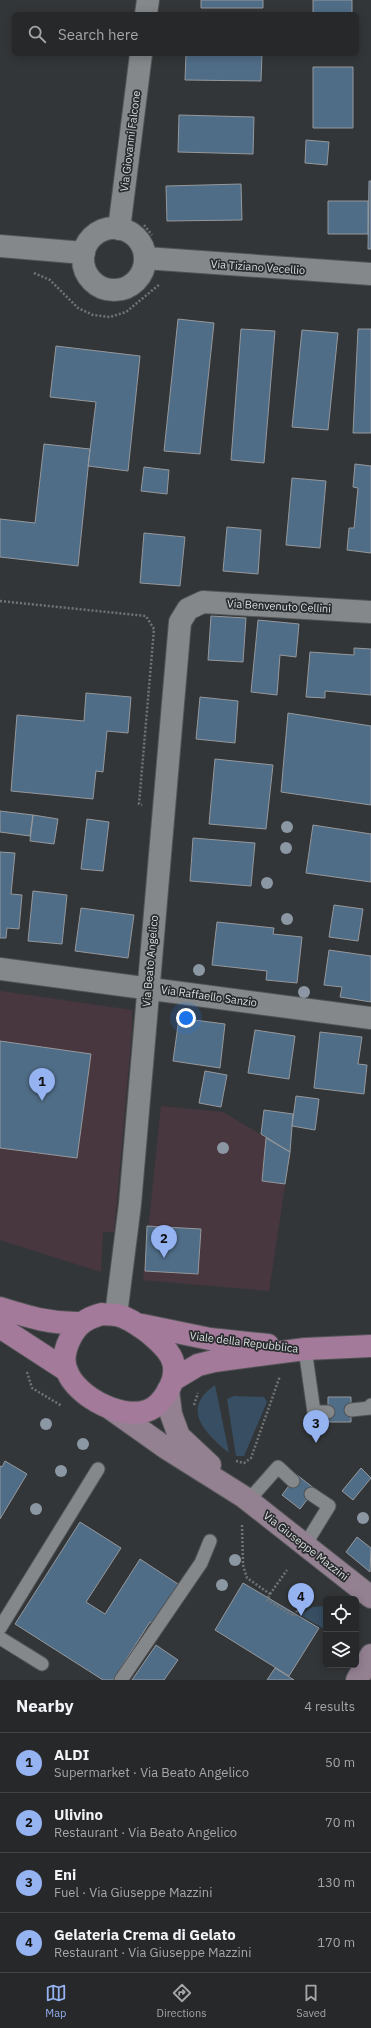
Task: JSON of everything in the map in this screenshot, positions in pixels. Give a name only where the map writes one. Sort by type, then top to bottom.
[{"type":"main road","points":[[0,1308],[32,1319],[59,1324],[81,1323]]},
{"type":"main road","points":[[102,1314],[116,1315],[137,1324],[165,1347],[170,1353],[173,1361],[171,1385],[162,1400],[147,1412],[129,1414],[110,1409],[80,1388],[70,1379],[66,1370],[64,1358],[66,1348],[72,1334],[81,1323],[89,1318],[102,1314]]},
{"type":"main road","name":"Viale della Repubblica","points":[[137,1324],[210,1339],[305,1349]]},
{"type":"main road","points":[[0,1326],[66,1370]]},
{"type":"main road","name":"Viale della Repubblica","points":[[171,1385],[198,1366],[214,1361],[305,1349],[371,1346]]},
{"type":"main road","name":"Via Giuseppe Mazzini","points":[[171,1385],[171,1414],[179,1436],[244,1498]]},
{"type":"main road","name":"Via Giuseppe Mazzini","points":[[110,1409],[166,1448],[244,1498],[371,1597]]},
{"type":"main road","points":[[357,1680],[371,1655]]},
{"type":"street","points":[[146,12],[148,0]]},
{"type":"street","name":"Via Giovanni Falcone","points":[[119,229],[141,56]]},
{"type":"street","points":[[110,229],[119,229],[129,232],[138,239],[143,248],[145,258],[143,271],[136,282],[125,288],[112,290],[99,286],[90,278],[84,266],[84,253],[93,236],[110,229]]},
{"type":"street","points":[[0,246],[84,253]]},
{"type":"street","name":"Via Tiziano Vecellio","points":[[145,258],[371,274]]},
{"type":"street","name":"Via Benvenuto Cellini","points":[[188,609],[203,602],[371,612]]},
{"type":"street","name":"Via Beato Angelico","points":[[116,1315],[128,1219],[162,812],[180,622],[188,609]]},
{"type":"street","name":"Via Raffaello Sanzio","points":[[0,969],[371,1018]]},
{"type":"lane","points":[[305,1349],[314,1412],[328,1412]]},
{"type":"lane","points":[[351,1410],[370,1408],[371,1405]]},
{"type":"lane","points":[[244,1498],[278,1467],[293,1481]]},
{"type":"lane","points":[[0,1628],[98,1469]]},
{"type":"lane","points":[[305,1545],[329,1506],[311,1494]]},
{"type":"lane","points":[[121,1680],[201,1563],[210,1541]]},
{"type":"lane","points":[[0,1638],[42,1664]]},
{"type":"path","points":[[140,219],[146,231],[155,239]]},
{"type":"path","points":[[32,272],[50,280],[78,308],[93,315],[110,317],[126,312],[139,304],[158,284],[163,283]]},
{"type":"path","points":[[0,601],[146,616],[154,629],[139,804],[162,812]]},
{"type":"path","points":[[236,1461],[244,1463],[251,1458],[280,1373],[273,1374]]},
{"type":"path","points":[[194,1408],[198,1393],[202,1388]]},
{"type":"path","points":[[242,1524],[243,1565],[247,1578],[270,1594]]},
{"type":"path","points":[[287,1570],[267,1600],[294,1616],[305,1598]]},
{"type":"shaded area","points":[[0,991],[132,1010],[132,1029],[114,1232],[103,1232],[101,1272],[0,1240]]},
{"type":"shaded area","points":[[161,1106],[223,1112],[290,1152],[269,1291],[143,1280]]},
{"type":"shaded area","points":[[215,1385],[229,1453],[205,1429],[198,1412],[199,1403],[205,1394]]},
{"type":"shaded area","points":[[234,1396],[264,1397],[267,1402],[244,1456],[236,1456],[227,1399]]},
{"type":"shaded area","points":[[323,1606],[323,1628],[300,1615],[312,1607]]},
{"type":"building","points":[[201,0],[263,0],[263,8],[201,8]]},
{"type":"building","points":[[313,0],[352,0],[352,12],[313,12]]},
{"type":"building","points":[[186,56],[262,56],[261,81],[185,80]]},
{"type":"building","points":[[313,67],[353,67],[353,128],[313,128]]},
{"type":"building","points":[[179,115],[254,117],[253,154],[178,152]]},
{"type":"building","points":[[306,140],[329,142],[327,165],[305,163]]},
{"type":"building","points":[[369,181],[371,181],[371,249],[368,249]]},
{"type":"building","points":[[241,184],[242,220],[167,221],[166,186]]},
{"type":"building","points":[[328,201],[368,201],[368,234],[328,234]]},
{"type":"building","points":[[178,319],[214,323],[200,454],[164,451]]},
{"type":"building","points":[[241,329],[275,331],[264,463],[231,460]]},
{"type":"building","points":[[358,329],[371,329],[371,433],[353,433]]},
{"type":"building","points":[[302,330],[338,333],[328,430],[292,427]]},
{"type":"building","points":[[56,346],[140,356],[128,471],[88,466],[96,402],[50,397]]},
{"type":"building","points":[[44,444],[90,449],[78,566],[0,557],[0,519],[35,523]]},
{"type":"building","points":[[355,464],[371,466],[371,553],[347,550],[349,528],[354,528],[358,488],[353,487]]},
{"type":"building","points":[[144,467],[169,470],[167,494],[141,491]]},
{"type":"building","points":[[292,478],[326,481],[320,548],[286,545]]},
{"type":"building","points":[[227,527],[261,530],[258,574],[223,571]]},
{"type":"building","points":[[144,533],[185,537],[180,586],[140,583]]},
{"type":"building","points":[[211,616],[246,618],[243,662],[208,660]]},
{"type":"building","points":[[258,620],[299,624],[296,657],[280,655],[277,695],[251,692]]},
{"type":"building","points":[[354,648],[371,649],[371,695],[325,691],[325,698],[306,697],[310,652],[354,655]]},
{"type":"building","points":[[86,693],[131,697],[128,733],[107,731],[103,772],[96,771],[93,799],[11,791],[17,715],[84,721]]},
{"type":"building","points":[[200,697],[238,701],[235,743],[196,739]]},
{"type":"building","points":[[288,713],[371,726],[371,805],[281,792]]},
{"type":"building","points":[[215,759],[273,765],[266,829],[209,824]]},
{"type":"building","points":[[0,811],[33,815],[30,836],[0,832]]},
{"type":"building","points":[[33,815],[58,819],[54,844],[30,841]]},
{"type":"building","points":[[87,819],[109,822],[103,871],[81,869]]},
{"type":"building","points":[[313,825],[371,834],[371,882],[306,873]]},
{"type":"building","points":[[193,838],[255,843],[251,886],[190,881]]},
{"type":"building","points":[[0,852],[15,853],[11,894],[22,895],[19,929],[7,928],[6,938],[0,938]]},
{"type":"building","points":[[33,891],[67,895],[62,944],[28,941]]},
{"type":"building","points":[[334,905],[363,909],[358,941],[329,937]]},
{"type":"building","points":[[81,908],[134,915],[128,958],[75,951]]},
{"type":"building","points":[[217,922],[274,928],[273,934],[302,937],[297,983],[266,980],[267,971],[212,965]]},
{"type":"building","points":[[329,950],[371,956],[371,1002],[340,997],[342,987],[324,985]]},
{"type":"building","points":[[179,1018],[225,1024],[220,1068],[173,1061]]},
{"type":"building","points":[[255,1030],[295,1036],[289,1079],[248,1073]]},
{"type":"building","points":[[320,1032],[362,1037],[358,1064],[367,1065],[364,1094],[314,1088]]},
{"type":"building","points":[[0,1041],[91,1054],[77,1158],[0,1148]]},
{"type":"building","points":[[205,1071],[227,1075],[221,1107],[199,1103]]},
{"type":"building","points":[[296,1096],[319,1099],[315,1130],[292,1126]]},
{"type":"building","points":[[264,1110],[293,1114],[290,1152],[261,1134]]},
{"type":"building","points":[[266,1138],[290,1152],[285,1184],[262,1181]]},
{"type":"building","points":[[147,1226],[201,1229],[198,1274],[145,1271]]},
{"type":"building","points":[[328,1397],[351,1397],[351,1422],[328,1422]]},
{"type":"building","points":[[5,1461],[27,1474],[0,1519],[0,1466],[2,1467]]},
{"type":"building","points":[[361,1468],[371,1478],[353,1500],[342,1491]]},
{"type":"building","points":[[297,1475],[315,1489],[300,1509],[282,1495]]},
{"type":"building","points":[[80,1522],[121,1548],[86,1602],[105,1614],[140,1559],[181,1586],[156,1625],[150,1622],[113,1680],[103,1680],[15,1624]]},
{"type":"building","points":[[357,1537],[371,1548],[370,1572],[346,1552]]},
{"type":"building","points":[[243,1583],[319,1628],[289,1676],[215,1630]]},
{"type":"building","points":[[156,1645],[178,1660],[164,1680],[132,1680]]},
{"type":"building","points":[[275,1668],[294,1680],[267,1680]]},
{"type":"place","name":"ALDI","points":[[42,1101]]},
{"type":"place","name":"Ulivino","points":[[164,1258]]},
{"type":"place","name":"Eni","points":[[316,1443]]},
{"type":"place","name":"Gelateria Crema di Gelato","points":[[301,1616]]}]
